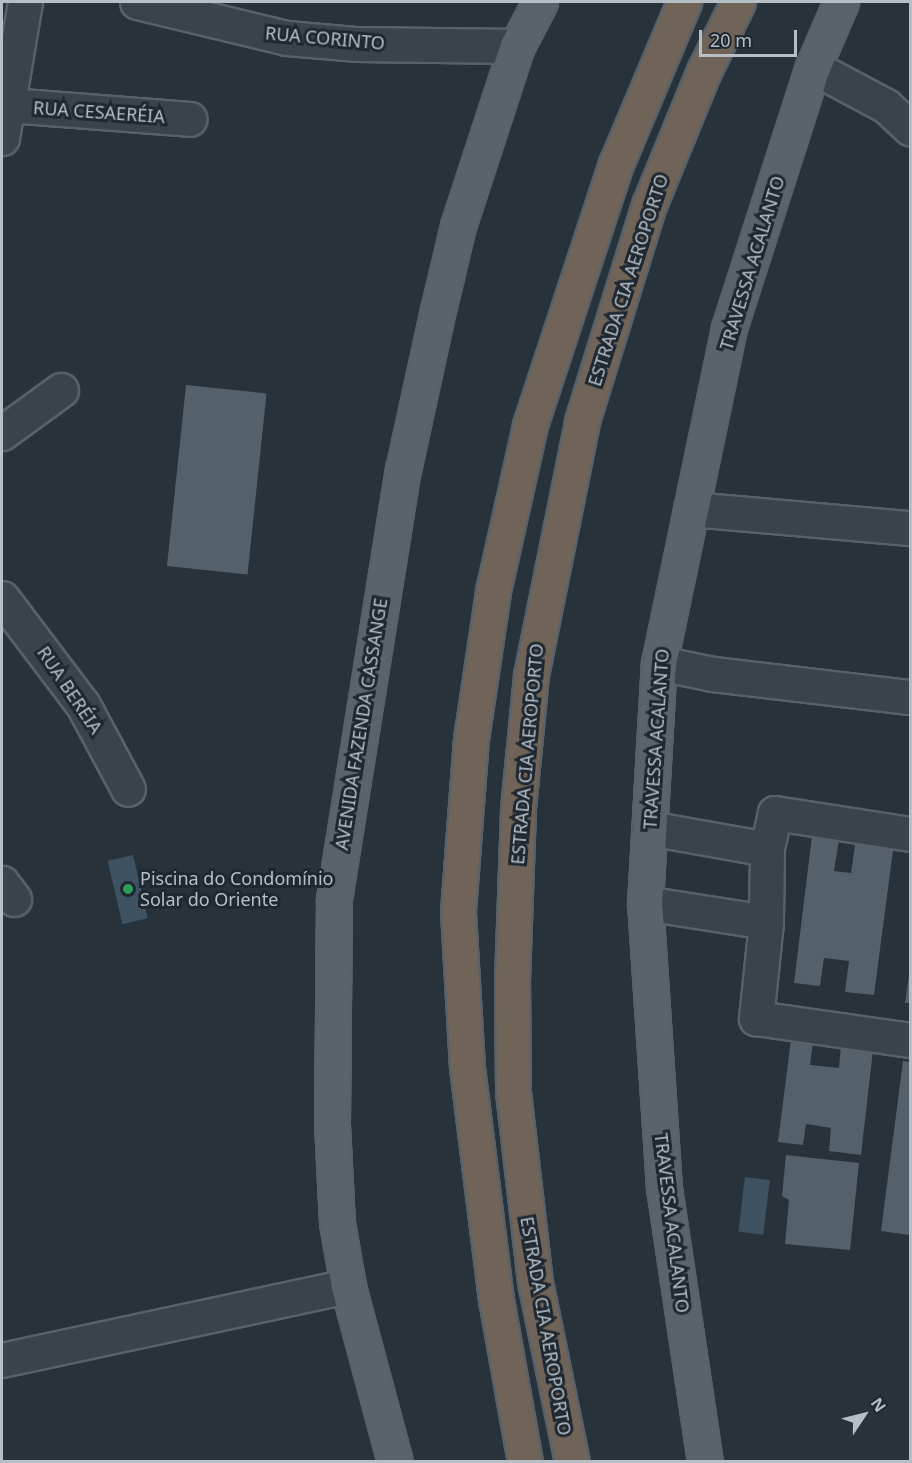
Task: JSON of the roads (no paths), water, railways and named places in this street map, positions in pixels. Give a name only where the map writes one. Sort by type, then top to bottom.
[{"type":"highway","points":[[525,1461],[496,1300],[467,1068],[458,911],[471,739],[493,591],[530,425],[616,164],[684,2]]},
{"type":"highway","name":"ESTRADA CIA AEROPORTO","points":[[572,1461],[535,1282],[513,1091],[512,981],[518,808],[531,675],[582,421],[649,206],[704,71],[738,2]]},
{"type":"main road","name":"AVENIDA FAZENDA CASSANGE","points":[[395,1461],[348,1286],[337,1223],[332,1125],[334,899],[403,470],[458,226],[518,46],[540,2]]},
{"type":"main road","name":"TRAVESSA ACALANTO","points":[[705,1461],[663,1188],[645,903],[659,663],[729,328],[813,67],[841,2]]},
{"type":"street","points":[[2,138],[25,2]]},
{"type":"street","name":"RUA CORINTO","points":[[137,2],[215,12],[287,38],[355,44],[518,46]]},
{"type":"street","points":[[813,67],[886,106],[910,128]]},
{"type":"street","name":"RUA CESAERÉIA","points":[[9,105],[189,119]]},
{"type":"street","points":[[2,433],[61,390]]},
{"type":"street","points":[[691,509],[910,528]]},
{"type":"street","name":"RUA BERÉIA","points":[[2,598],[83,705],[128,789]]},
{"type":"street","points":[[659,663],[713,674],[910,697]]},
{"type":"street","points":[[910,834],[775,813],[767,849],[766,922],[756,1018],[910,1040]]},
{"type":"street","points":[[649,828],[767,849]]},
{"type":"street","points":[[645,903],[766,922]]},
{"type":"street","points":[[2,1360],[348,1286]]},
{"type":"water","name":"Piscina do Condomínio Solar do Oriente","points":[[133,855],[148,918],[122,924],[108,861]]},
{"type":"water","points":[[745,1177],[770,1180],[763,1235],[738,1232]]},
{"type":"place","name":"Piscina do Condomínio Solar do Oriente","points":[[128,889]]}]
